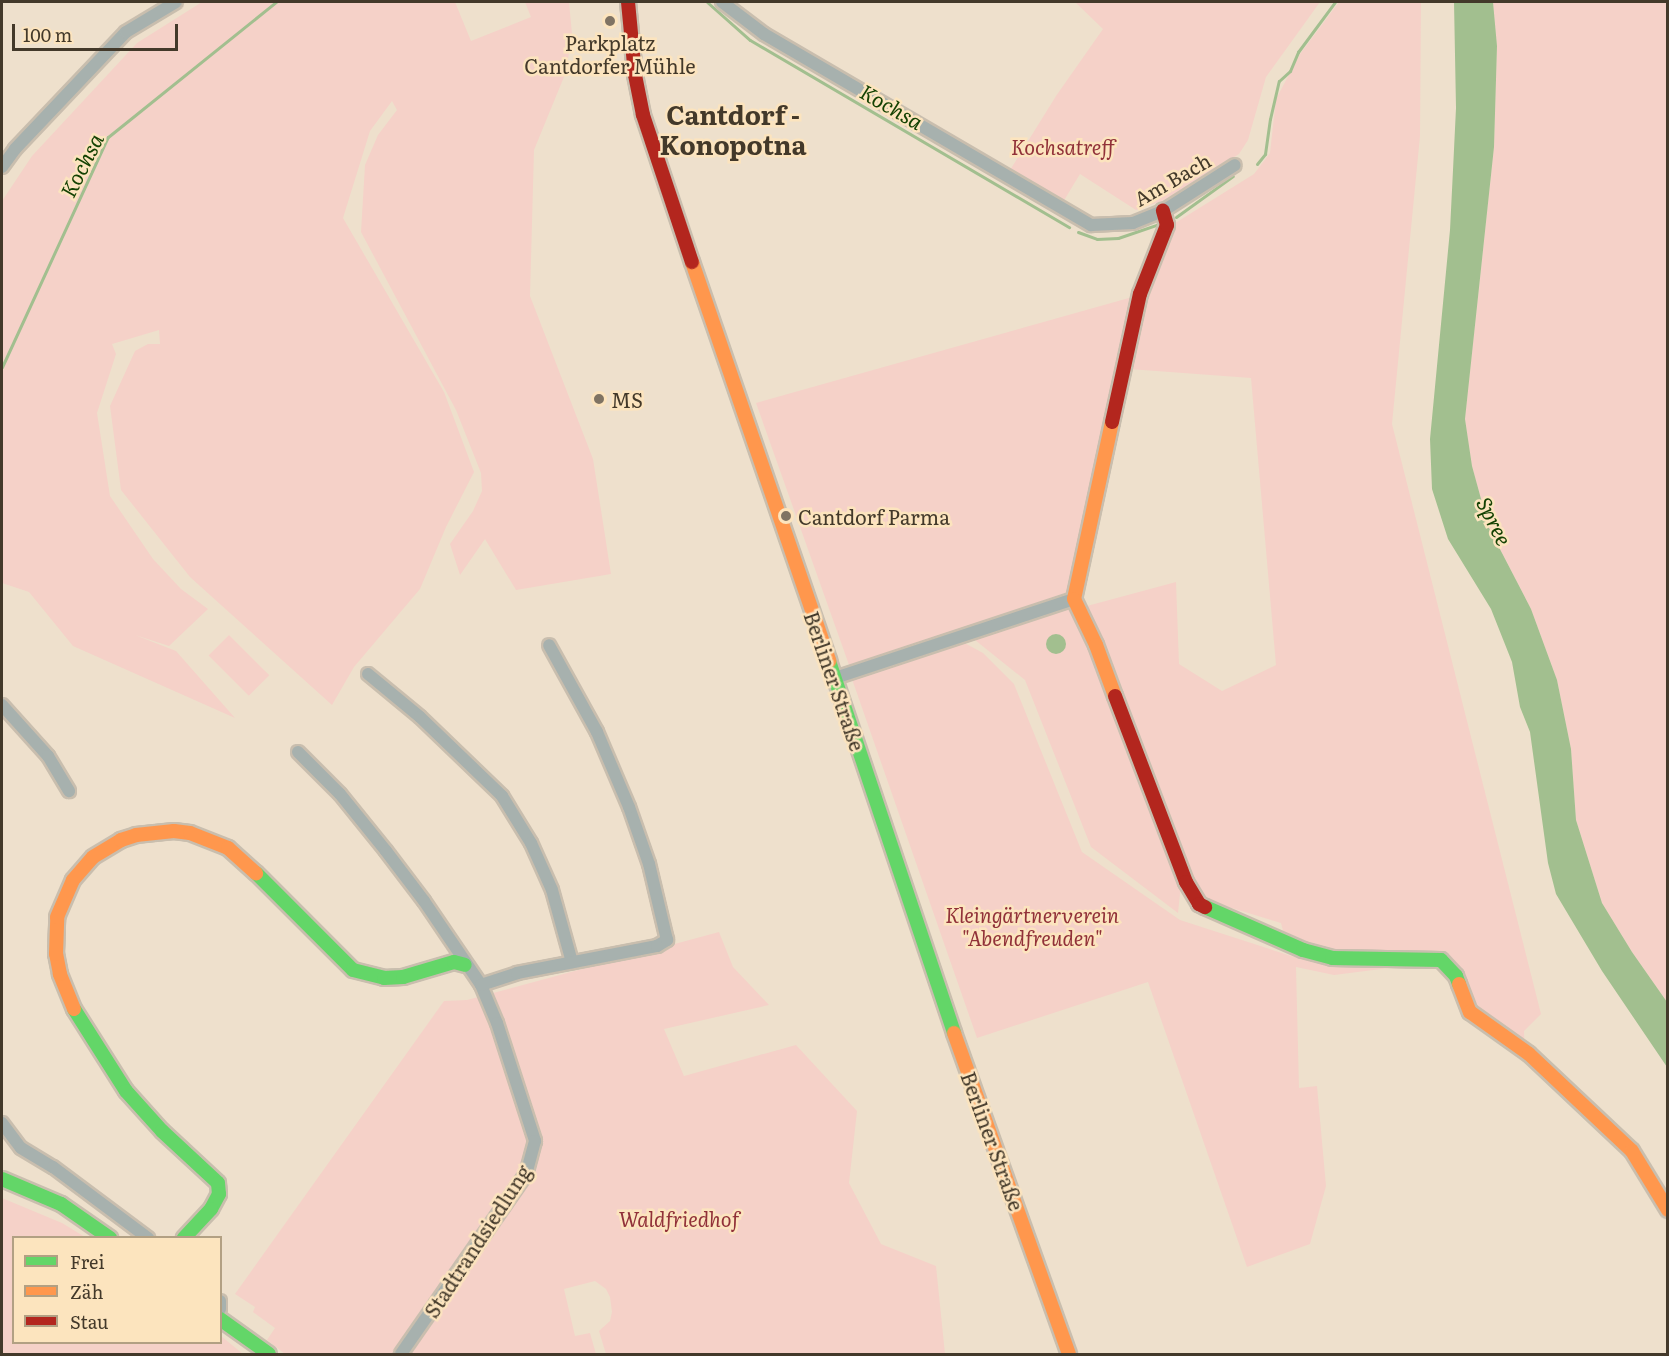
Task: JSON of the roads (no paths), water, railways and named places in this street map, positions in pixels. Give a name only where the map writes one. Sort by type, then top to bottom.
[{"type":"street","points":[[2,167],[15,149],[126,32],[176,2]]},
{"type":"street","name":"Berliner Straße","points":[[628,2],[635,75],[643,115],[739,406],[835,678],[942,999],[1069,1354]]},
{"type":"street","name":"Am Bach","points":[[722,2],[764,34],[1091,225],[1118,226],[1163,211],[1235,165]]},
{"type":"street","points":[[1163,211],[1167,225],[1140,294],[1074,599],[1096,645],[1186,882],[1199,904],[1277,939],[1332,958],[1441,960],[1456,976],[1470,1012],[1529,1054],[1632,1151],[1650,1177],[1668,1210]]},
{"type":"street","points":[[835,678],[1074,599]]},
{"type":"street","points":[[481,985],[517,973],[657,946],[667,940],[649,864],[629,807],[593,724],[549,645]]},
{"type":"street","points":[[368,674],[420,717],[502,796],[531,843],[552,890],[572,962]]},
{"type":"street","points":[[2,705],[48,756],[69,791]]},
{"type":"street","name":"Stadtrandsiedlung","points":[[298,752],[340,795],[386,850],[481,985],[513,1069],[535,1140],[526,1174],[401,1354]]},
{"type":"street","points":[[186,1236],[211,1209],[219,1194],[218,1183],[207,1170],[162,1131],[126,1091],[88,1035],[70,1002],[60,974],[56,954],[57,917],[66,894],[88,862],[103,850],[136,835],[174,831],[190,833],[228,848],[244,861],[339,959],[353,970],[384,978],[403,977],[454,962],[465,965]]},
{"type":"street","points":[[2,1123],[21,1148],[53,1167],[145,1236]]},
{"type":"street","points":[[2,1179],[61,1204],[107,1236]]},
{"type":"street","points":[[222,1320],[269,1354]]},
{"type":"waterway","name":"Kochsa","points":[[2,367],[108,137],[276,2]]},
{"type":"waterway","name":"Kochsa","points":[[707,2],[750,40],[1069,227]]},
{"type":"waterway","name":"Kochsa","points":[[1257,164],[1265,154],[1279,81],[1290,71],[1298,52],[1335,2]]},
{"type":"waterway","name":"Kochsa","points":[[1176,217],[1233,176]]},
{"type":"waterway","name":"Kochsa","points":[[1078,232],[1097,239],[1118,238],[1159,224]]},
{"type":"place","name":"Parkplatz Cantdorfer Mühle","points":[[610,21]]},
{"type":"place","name":"MS","points":[[599,399]]},
{"type":"place","name":"Cantdorf Parma","points":[[786,516]]},
{"type":"district","name":"Cantdorf - Konopotna","points":[[733,129]]},
{"type":"park label","name":"Kochsatreff","points":[[1063,146]]},
{"type":"park label","name":"Kleingärtnerverein \"Abendfreuden\"","points":[[1032,926]]},
{"type":"park label","name":"Waldfriedhof","points":[[679,1218]]},
{"type":"water label","name":"Spree","points":[[1495,521]]}]
